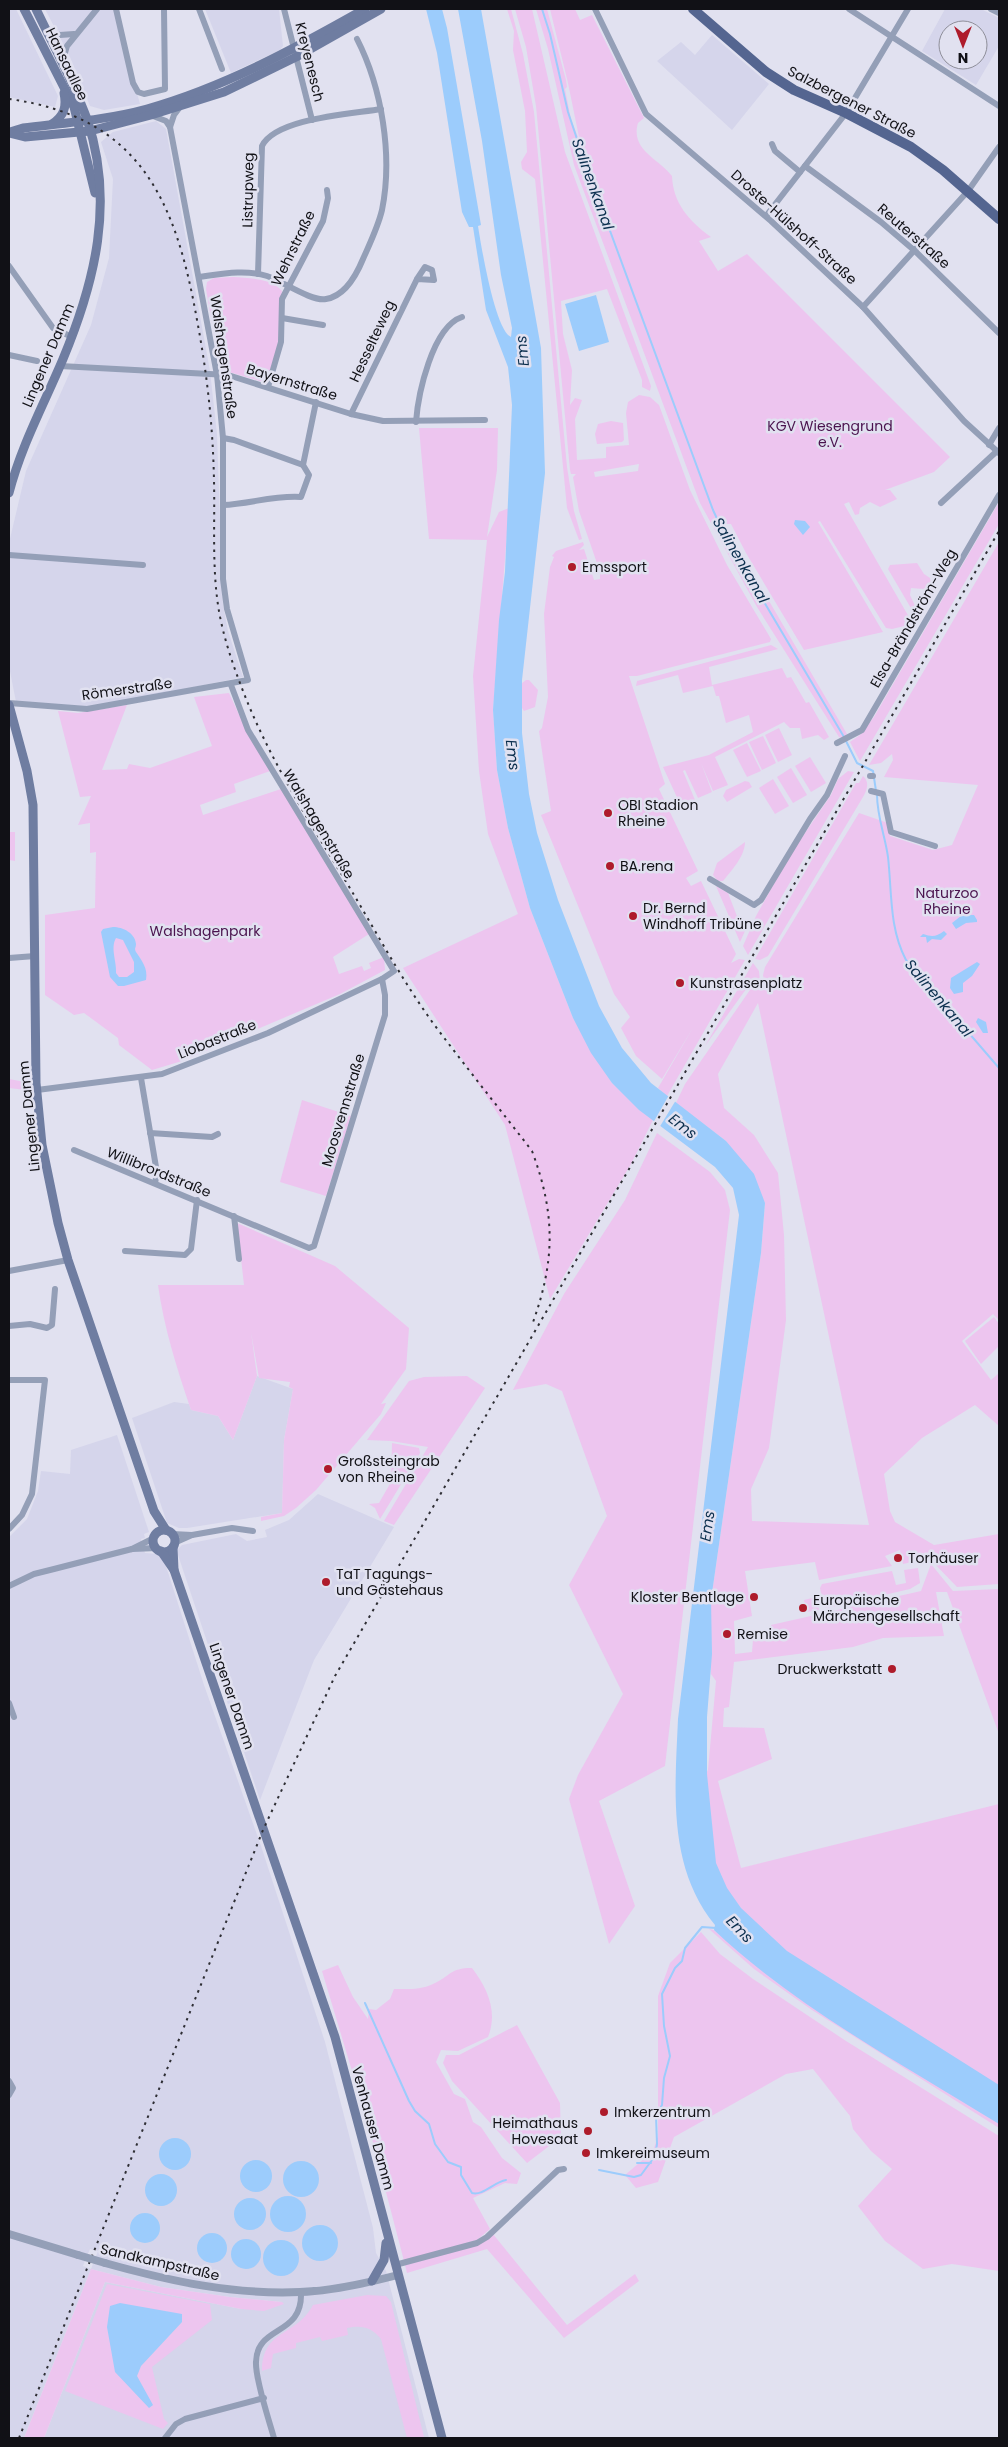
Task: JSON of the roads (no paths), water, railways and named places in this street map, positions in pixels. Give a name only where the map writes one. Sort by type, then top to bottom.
[{"type":"main road","name":"Hansaallee","points":[[24,9],[82,120]]},
{"type":"main road","name":"Hansaallee","points":[[36,9],[62,63],[85,132]]},
{"type":"main road","points":[[9,133],[147,109],[192,94],[295,53],[365,9]]},
{"type":"main road","points":[[9,133],[25,137],[85,132],[180,107],[224,92],[381,9]]},
{"type":"main road","name":"Salzbergener Straße","points":[[694,9],[766,72],[794,90],[846,113],[910,147],[943,170],[999,219]]},
{"type":"main road","points":[[52,124],[61,117],[65,107],[63,86]]},
{"type":"main road","name":"Lingener Damm","points":[[9,493],[23,447],[72,337],[88,292],[96,260],[100,197],[98,175],[85,132]]},
{"type":"main road","name":"Lingener Damm","points":[[9,704],[27,771],[33,805],[37,1090],[42,1144],[58,1223],[68,1260],[154,1511],[171,1539],[174,1570],[263,1830]]},
{"type":"main road","name":"Lingener Damm","points":[[154,1511],[155,1536],[159,1549],[174,1570]]},
{"type":"main road","points":[[155,1536],[171,1539],[168,1551],[159,1549]]},
{"type":"main road","name":"Venhauser Damm","points":[[263,1830],[335,2038],[442,2438]]},
{"type":"main road","points":[[372,2281],[386,2252],[383,2218]]},
{"type":"street","points":[[62,63],[67,46],[74,34],[97,9]]},
{"type":"street","points":[[116,9],[133,83],[138,92],[144,94],[165,89],[164,9]]},
{"type":"street","points":[[199,9],[222,68]]},
{"type":"street","name":"Kreyenesch","points":[[284,9],[312,120]]},
{"type":"street","name":"Droste-Hülshoff-Straße","points":[[595,9],[646,114],[766,216],[863,307],[964,421],[998,452],[941,503]]},
{"type":"street","points":[[849,9],[999,106]]},
{"type":"street","points":[[766,216],[846,113],[908,9]]},
{"type":"street","points":[[990,9],[999,13]]},
{"type":"street","points":[[46,30],[60,36],[74,34]]},
{"type":"street","points":[[199,277],[228,273],[258,274],[290,285],[314,298],[324,300],[344,291],[360,266],[382,209],[386,132],[365,55],[357,39]]},
{"type":"street","points":[[151,115],[162,119],[170,127],[174,115],[180,107]]},
{"type":"street","name":"Listrupweg","points":[[258,274],[262,146],[266,138],[278,130],[312,120],[381,109]]},
{"type":"street","name":"Walshagenstraße","points":[[170,127],[217,375],[223,438],[223,579],[227,609],[248,680]]},
{"type":"street","points":[[772,144],[775,151],[800,172]]},
{"type":"street","points":[[863,307],[968,192],[999,147]]},
{"type":"street","name":"Reuterstraße","points":[[805,166],[881,222],[915,251],[999,333]]},
{"type":"street","name":"Wehrstraße","points":[[268,387],[281,342],[282,299],[322,221],[328,198],[327,190]]},
{"type":"street","points":[[9,266],[53,328],[72,337]]},
{"type":"street","name":"Hesselteweg","points":[[351,414],[416,279]]},
{"type":"street","points":[[416,422],[423,378],[433,353],[451,322],[462,317]]},
{"type":"street","points":[[282,318],[323,325]]},
{"type":"street","points":[[9,355],[37,360]]},
{"type":"street","name":"Bayernstraße","points":[[60,366],[228,375],[351,414],[383,421],[485,420]]},
{"type":"street","points":[[223,505],[245,504],[288,496],[301,497],[308,475],[303,465],[316,402]]},
{"type":"street","points":[[989,445],[999,428]]},
{"type":"street","points":[[223,438],[234,440],[303,465]]},
{"type":"street","name":"Elsa-Brändström-Weg","points":[[838,743],[862,730],[999,495]]},
{"type":"street","points":[[9,555],[142,565]]},
{"type":"street","name":"Römerstraße","points":[[9,704],[87,709],[231,685],[248,680]]},
{"type":"street","name":"Walshagenstraße","points":[[231,685],[248,730],[394,971]]},
{"type":"street","points":[[710,879],[754,905],[762,900],[810,818],[827,795],[845,756]]},
{"type":"street","points":[[874,791],[884,797],[891,832],[936,846]]},
{"type":"street","points":[[9,958],[35,956]]},
{"type":"street","name":"Liobastraße","points":[[37,1090],[162,1074],[208,1058],[268,1033],[382,979],[394,971]]},
{"type":"street","name":"Moosvennstraße","points":[[314,1246],[385,1015],[386,994],[382,979]]},
{"type":"street","points":[[141,1078],[157,1174],[155,1183]]},
{"type":"street","points":[[150,1133],[212,1137],[218,1134]]},
{"type":"street","name":"Willibrordstraße","points":[[74,1150],[82,1155],[197,1200],[309,1248],[314,1246]]},
{"type":"street","points":[[125,1251],[185,1255],[191,1249],[197,1200]]},
{"type":"street","points":[[234,1216],[239,1258]]},
{"type":"street","points":[[9,1271],[68,1260]]},
{"type":"street","points":[[9,1326],[30,1324],[48,1328],[52,1325],[55,1289]]},
{"type":"street","points":[[9,1380],[45,1380],[32,1494],[22,1515],[9,1529]]},
{"type":"street","points":[[171,1539],[232,1528],[253,1531]]},
{"type":"street","points":[[132,1549],[155,1536]]},
{"type":"street","points":[[9,1586],[34,1574],[132,1549],[159,1549]]},
{"type":"street","points":[[9,1703],[14,1717]]},
{"type":"street","points":[[9,2081],[13,2088],[9,2095]]},
{"type":"street","points":[[395,2265],[477,2244],[487,2237],[558,2170],[564,2169]]},
{"type":"street","name":"Sandkampstraße","points":[[9,2234],[157,2277],[214,2288],[301,2292],[398,2275]]},
{"type":"street","points":[[274,2438],[256,2363],[259,2346],[267,2337],[297,2317],[302,2304],[301,2292]]},
{"type":"street","points":[[165,2438],[176,2424],[184,2419],[264,2398]]},
{"type":"water","name":"Ems","points":[[426,9],[442,9],[447,28],[481,225],[478,226],[486,268],[494,304],[505,331],[511,337],[512,328],[501,275],[482,141],[458,9],[481,9],[541,348],[545,473],[522,680],[522,733],[529,794],[537,833],[558,900],[599,1006],[622,1048],[651,1083],[726,1141],[754,1174],[765,1203],[761,1253],[711,1600],[712,1654],[707,1717],[707,1774],[716,1863],[727,1888],[741,1908],[787,1951],[999,2085],[999,2124],[851,2034],[745,1958],[714,1930],[715,1925],[700,1902],[689,1878],[681,1853],[676,1800],[678,1719],[739,1215],[733,1188],[715,1167],[639,1110],[612,1083],[591,1053],[573,1018],[530,908],[508,828],[497,770],[493,710],[499,620],[505,572],[512,405],[508,367],[486,310],[473,227],[469,227],[462,212],[437,53]]},
{"type":"water","points":[[596,295],[609,342],[579,351],[565,304]]},
{"type":"water","points":[[795,520],[805,521],[810,527],[803,535],[794,524]]},
{"type":"water","points":[[974,915],[977,922],[966,923],[956,929],[952,923],[961,916]]},
{"type":"water","points":[[121,928],[131,934],[136,944],[135,951],[145,968],[146,980],[118,986],[110,977],[101,932],[103,929]],"holes":[[[116,938],[123,940],[134,962],[134,972],[127,977],[119,977],[116,973],[114,942]]]},
{"type":"water","points":[[944,931],[947,934],[941,940],[932,939],[927,943],[926,937],[920,937],[923,934],[931,936]]},
{"type":"water","points":[[977,962],[980,964],[972,976],[963,983],[963,992],[954,994],[950,988],[951,978]]},
{"type":"water","points":[[978,1018],[986,1022],[988,1033],[983,1033],[976,1022]]},
{"type":"water","points":[[175,2138],[181,2139],[186,2143],[190,2148],[190,2160],[186,2165],[181,2169],[175,2170],[169,2169],[164,2165],[160,2160],[159,2154],[160,2148],[164,2143],[169,2139]]},
{"type":"water","points":[[256,2160],[262,2161],[267,2165],[271,2170],[271,2182],[267,2187],[262,2191],[256,2192],[250,2191],[245,2187],[241,2182],[240,2176],[241,2170],[245,2165],[250,2161]]},
{"type":"water","points":[[301,2161],[308,2162],[314,2166],[318,2172],[318,2186],[314,2192],[308,2196],[301,2197],[294,2196],[288,2192],[284,2186],[283,2179],[284,2172],[288,2166],[294,2162]]},
{"type":"water","points":[[161,2174],[167,2175],[172,2179],[176,2184],[176,2196],[172,2201],[167,2205],[161,2206],[155,2205],[150,2201],[146,2196],[145,2190],[146,2184],[150,2179],[155,2175]]},
{"type":"water","points":[[288,2196],[295,2197],[301,2201],[305,2207],[305,2221],[301,2227],[295,2231],[288,2232],[281,2231],[275,2227],[271,2221],[270,2214],[271,2207],[275,2201],[281,2197]]},
{"type":"water","points":[[250,2198],[256,2199],[261,2203],[265,2208],[265,2220],[261,2225],[256,2229],[250,2230],[244,2229],[239,2225],[235,2220],[234,2214],[235,2208],[239,2203],[244,2199]]},
{"type":"water","points":[[145,2213],[156,2217],[160,2228],[156,2239],[145,2243],[134,2239],[130,2228],[134,2217]]},
{"type":"water","points":[[320,2225],[327,2226],[333,2230],[337,2236],[337,2250],[333,2256],[327,2260],[320,2261],[313,2260],[307,2256],[303,2250],[302,2243],[303,2236],[307,2230],[313,2226]]},
{"type":"water","points":[[212,2233],[223,2237],[227,2248],[223,2259],[212,2263],[201,2259],[197,2248],[201,2237]]},
{"type":"water","points":[[246,2239],[257,2243],[261,2254],[257,2265],[246,2269],[235,2265],[231,2254],[235,2243]]},
{"type":"water","points":[[281,2240],[288,2241],[294,2245],[298,2251],[298,2265],[294,2271],[288,2275],[281,2276],[274,2275],[268,2271],[264,2265],[263,2258],[264,2251],[268,2245],[274,2241]]},
{"type":"water","points":[[120,2303],[182,2314],[182,2322],[141,2366],[137,2376],[153,2405],[149,2408],[115,2372],[107,2327],[110,2306]]},
{"type":"waterway","name":"Salinenkanal","points":[[542,9],[550,34],[568,112],[585,163],[713,510],[725,536],[844,737]]},
{"type":"waterway","name":"Salinenkanal","points":[[846,741],[857,763],[873,771],[876,791]]},
{"type":"waterway","name":"Salinenkanal","points":[[877,795],[878,811],[888,857],[894,923],[906,960],[999,1068]]},
{"type":"waterway","points":[[599,2170],[634,2177],[641,2175],[655,2156],[657,2144],[656,2116],[662,2105],[664,2078],[670,2056],[664,2026],[662,1994],[675,1968],[682,1961],[685,1948],[702,1927],[716,1928]]},
{"type":"waterway","points":[[365,2003],[409,2101],[415,2111],[429,2124],[435,2144],[448,2162],[461,2167],[461,2175],[472,2193],[480,2193],[506,2180]]},
{"type":"waterway","points":[[637,2163],[651,2163]]},
{"type":"railway","points":[[9,99],[54,109],[91,125],[121,146],[145,172],[163,203],[177,238],[188,277],[204,360],[212,440],[216,590],[220,618],[230,656],[249,706],[280,771],[397,968],[433,1023],[532,1151],[545,1196],[550,1238],[545,1280],[532,1325]]},
{"type":"railway","points":[[19,2438],[263,1830],[335,1676],[999,531]]},
{"type":"place","name":"Emssport","points":[[572,567]]},
{"type":"place","name":"OBI Stadion Rheine","points":[[608,813]]},
{"type":"place","name":"BA.rena","points":[[610,866]]},
{"type":"place","name":"Dr. Bernd Windhoff Tribüne","points":[[633,916]]},
{"type":"place","name":"Kunstrasenplatz","points":[[680,983]]},
{"type":"place","name":"Großsteingrab von Rheine","points":[[328,1469]]},
{"type":"place","name":"Torhäuser","points":[[898,1558]]},
{"type":"place","name":"TaT Tagungs- und Gästehaus","points":[[326,1582]]},
{"type":"place","name":"Kloster Bentlage","points":[[754,1597]]},
{"type":"place","name":"Europäische Märchengesellschaft","points":[[803,1608]]},
{"type":"place","name":"Remise","points":[[727,1634]]},
{"type":"place","name":"Druckwerkstatt","points":[[892,1669]]},
{"type":"place","name":"Imkerzentrum","points":[[604,2112]]},
{"type":"place","name":"Heimathaus Hovesaat","points":[[588,2131]]},
{"type":"place","name":"Imkereimuseum","points":[[586,2153]]},
{"type":"park label","name":"KGV Wiesengrund e.V.","points":[[830,434]]},
{"type":"park label","name":"Naturzoo Rheine","points":[[947,902]]},
{"type":"park label","name":"Walshagenpark","points":[[205,931]]}]
